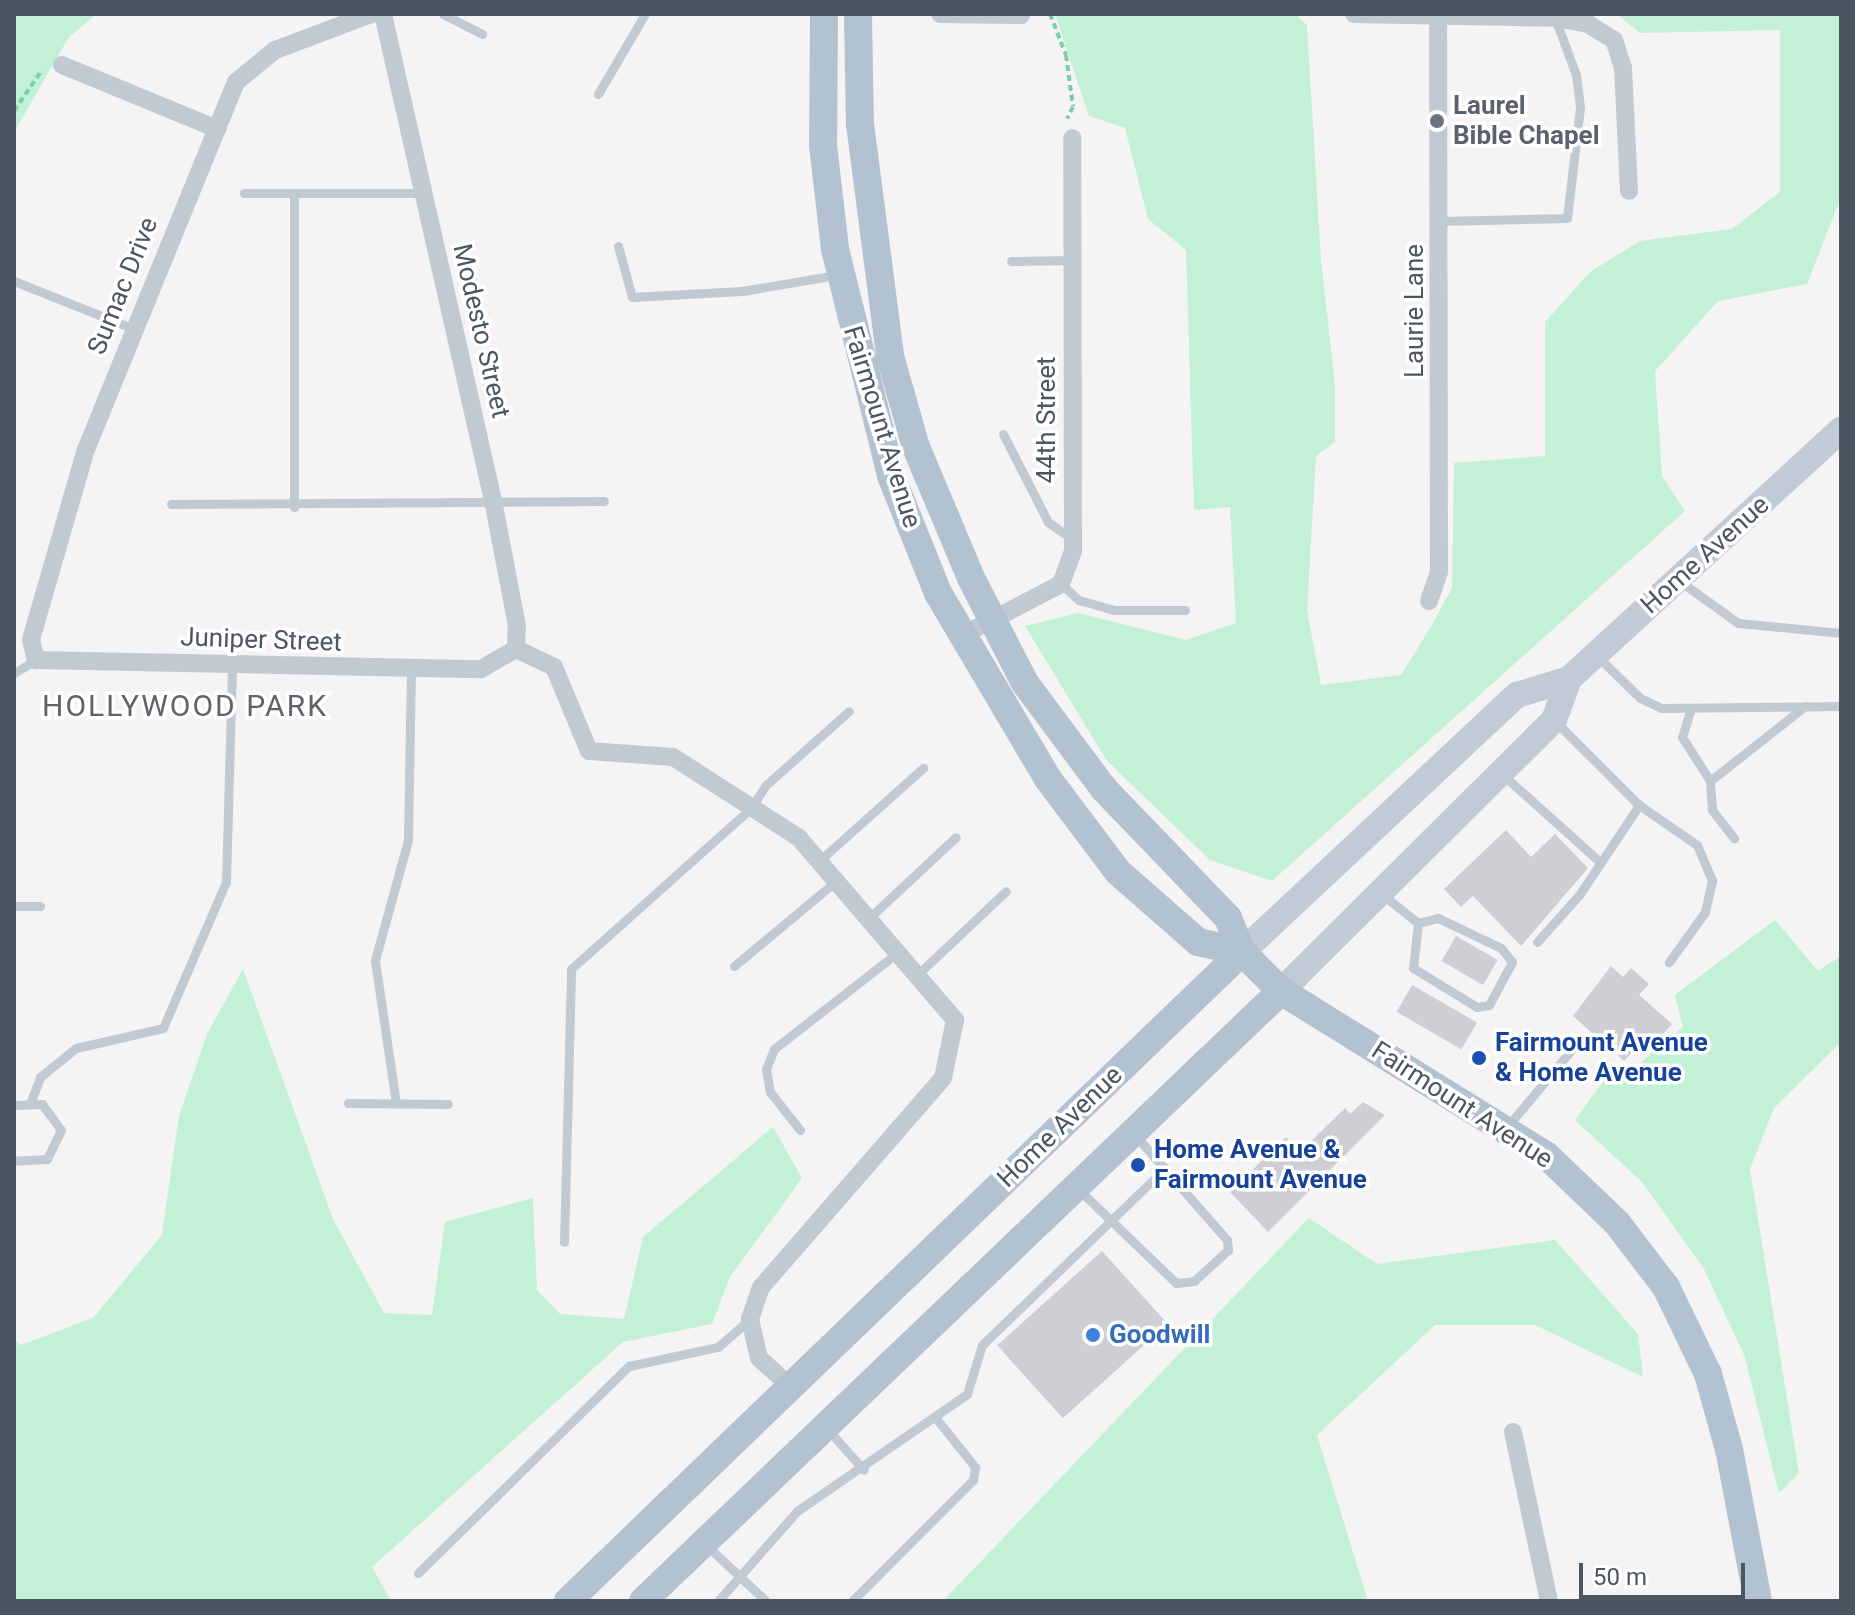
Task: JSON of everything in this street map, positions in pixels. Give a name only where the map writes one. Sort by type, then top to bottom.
[{"type":"main road","name":"Fairmount Avenue","points":[[824,14],[823,145],[840,275],[891,476],[959,637],[1048,779],[1118,872],[1198,942],[1242,952]]},
{"type":"main road","name":"Fairmount Avenue","points":[[858,14],[860,124],[890,356],[916,447],[991,620],[1025,683],[1104,789],[1228,918],[1242,952],[1281,991],[1505,1130],[1582,1189],[1666,1287],[1720,1411],[1758,1601]]},
{"type":"main road","name":"Home Avenue","points":[[568,1601],[1242,952],[1517,695],[1569,679],[1841,430]]},
{"type":"main road","name":"Home Avenue","points":[[643,1601],[1281,991],[1554,720],[1569,679]]},
{"type":"street","name":"Sumac Drive","points":[[36,660],[31,640],[86,449],[236,82],[275,50],[371,14]]},
{"type":"street","name":"Modesto Street","points":[[383,14],[494,505],[517,626],[512,653]]},
{"type":"street","points":[[940,14],[1021,15]]},
{"type":"street","points":[[1354,14],[1555,18],[1588,24],[1614,40],[1623,68],[1629,191]]},
{"type":"street","name":"Laurie Lane","points":[[1429,601],[1439,572],[1441,221],[1438,17]]},
{"type":"street","points":[[62,65],[217,129]]},
{"type":"street","name":"44th Street","points":[[1061,584],[1074,540],[1072,138]]},
{"type":"street","points":[[959,637],[1061,584]]},
{"type":"street","points":[[512,653],[554,667],[589,751],[673,757],[799,838],[955,1020],[943,1078],[761,1287],[750,1319],[759,1358],[790,1386]]},
{"type":"street","name":"Juniper Street","points":[[36,660],[411,670],[481,669],[512,653]]},
{"type":"street","points":[[1513,1432],[1549,1601]]},
{"type":"lane","points":[[443,14],[482,34]]},
{"type":"lane","points":[[598,94],[645,14]]},
{"type":"lane","points":[[1441,221],[1567,218],[1580,107],[1576,75],[1555,18]]},
{"type":"lane","points":[[244,193],[423,193]]},
{"type":"lane","points":[[294,194],[294,507]]},
{"type":"lane","points":[[618,246],[632,297],[742,291],[840,275]]},
{"type":"lane","points":[[1011,261],[1073,260]]},
{"type":"lane","points":[[14,281],[134,329]]},
{"type":"lane","points":[[1003,434],[1048,522],[1074,540]]},
{"type":"lane","points":[[171,504],[294,507],[604,501]]},
{"type":"lane","points":[[1678,580],[1738,623],[1841,633]]},
{"type":"lane","points":[[1061,584],[1079,600],[1113,610],[1185,610]]},
{"type":"lane","points":[[1596,655],[1649,704],[1691,708],[1841,706]]},
{"type":"lane","points":[[14,673],[36,660]]},
{"type":"lane","points":[[31,1101],[40,1077],[76,1048],[163,1028],[226,882],[232,664]]},
{"type":"lane","points":[[396,1103],[375,960],[408,840],[411,670]]},
{"type":"lane","points":[[1710,781],[1805,706]]},
{"type":"lane","points":[[1691,708],[1682,737],[1710,781],[1712,810],[1734,838]]},
{"type":"lane","points":[[564,1242],[571,969],[751,808],[766,785],[849,711]]},
{"type":"lane","points":[[1554,720],[1639,805],[1697,845],[1712,881],[1705,912],[1669,962]]},
{"type":"lane","points":[[819,861],[923,768]]},
{"type":"lane","points":[[1501,772],[1599,861]]},
{"type":"lane","points":[[1537,942],[1579,895],[1639,805]]},
{"type":"lane","points":[[868,919],[956,837]]},
{"type":"lane","points":[[734,966],[836,881]]},
{"type":"lane","points":[[917,975],[1006,891]]},
{"type":"lane","points":[[1380,893],[1418,923]]},
{"type":"lane","points":[[14,906],[40,906]]},
{"type":"lane","points":[[1438,918],[1501,948],[1512,962],[1489,1005],[1477,1007],[1413,968],[1418,923],[1438,918]]},
{"type":"lane","points":[[800,1130],[770,1092],[766,1069],[774,1049],[897,953]]},
{"type":"lane","points":[[1505,1130],[1582,1037]]},
{"type":"lane","points":[[14,1105],[31,1101],[51,1110],[59,1141],[37,1164],[14,1161]]},
{"type":"lane","points":[[348,1103],[448,1104]]},
{"type":"lane","points":[[1075,1185],[1176,1283],[1194,1281],[1228,1250],[1220,1230],[1132,1131]]},
{"type":"lane","points":[[718,1601],[769,1548],[797,1511],[864,1470],[967,1394],[982,1345],[1165,1168]]},
{"type":"lane","points":[[418,1573],[629,1366],[718,1347],[750,1319]]},
{"type":"lane","points":[[852,1601],[973,1480],[975,1467],[935,1417]]},
{"type":"lane","points":[[825,1426],[864,1470]]},
{"type":"lane","points":[[703,1543],[739,1580],[766,1601]]},
{"type":"path","points":[[1050,14],[1066,55],[1073,107],[1064,126],[1072,138]]},
{"type":"path","points":[[14,111],[50,59],[62,65]]},
{"type":"green space","points":[[14,14],[97,14],[69,37],[14,132]]},
{"type":"green space","points":[[1055,14],[1295,14],[1307,25],[1321,260],[1335,384],[1335,442],[1316,456],[1307,610],[1321,685],[1401,675],[1432,625],[1452,588],[1454,463],[1545,456],[1545,322],[1590,272],[1640,241],[1732,229],[1780,192],[1780,30],[1640,33],[1617,14],[1841,14],[1841,197],[1807,284],[1718,301],[1655,371],[1662,476],[1685,511],[1272,881],[1210,860],[1107,761],[1025,626],[1078,613],[1186,640],[1236,623],[1230,507],[1194,510],[1186,250],[1148,219],[1125,128],[1089,116]]},
{"type":"green space","points":[[1775,920],[1818,971],[1841,956],[1841,1042],[1774,1108],[1750,1169],[1799,1473],[1779,1493],[1745,1357],[1704,1269],[1642,1182],[1575,1120],[1610,1072],[1622,1078],[1683,1027],[1675,995]]},
{"type":"green space","points":[[243,969],[333,1219],[384,1313],[432,1315],[445,1222],[533,1198],[537,1290],[560,1314],[624,1319],[643,1237],[773,1127],[802,1178],[730,1277],[712,1324],[623,1342],[372,1567],[391,1601],[14,1601],[14,1340],[21,1345],[93,1318],[162,1235],[179,1116],[207,1034]]},
{"type":"green space","points":[[1309,1218],[1377,1264],[1555,1240],[1638,1334],[1643,1377],[1535,1325],[1435,1325],[1317,1435],[1368,1601],[943,1601]]},
{"type":"building","points":[[1506,830],[1531,857],[1555,834],[1588,868],[1521,946],[1473,896],[1461,907],[1444,889]]},
{"type":"building","points":[[1456,936],[1498,960],[1483,985],[1442,961]]},
{"type":"building","points":[[1611,966],[1623,977],[1631,968],[1649,984],[1639,995],[1672,1024],[1645,1055],[1637,1047],[1624,1061],[1573,1016]]},
{"type":"building","points":[[1412,985],[1477,1022],[1461,1049],[1396,1012]]},
{"type":"building","points":[[1363,1102],[1385,1115],[1268,1232],[1230,1192],[1286,1137],[1300,1152],[1345,1108],[1350,1114]]},
{"type":"building","points":[[1102,1251],[1168,1324],[1063,1418],[997,1345]]},
{"type":"place","name":"Laurel Bible Chapel","points":[[1437,121]]},
{"type":"place","name":"Fairmount Avenue & Home Avenue","points":[[1479,1058]]},
{"type":"place","name":"Home Avenue & Fairmount Avenue","points":[[1138,1165]]},
{"type":"place","name":"Goodwill","points":[[1093,1335]]},
{"type":"district","name":"HOLLYWOOD PARK","points":[[185,706]]}]
